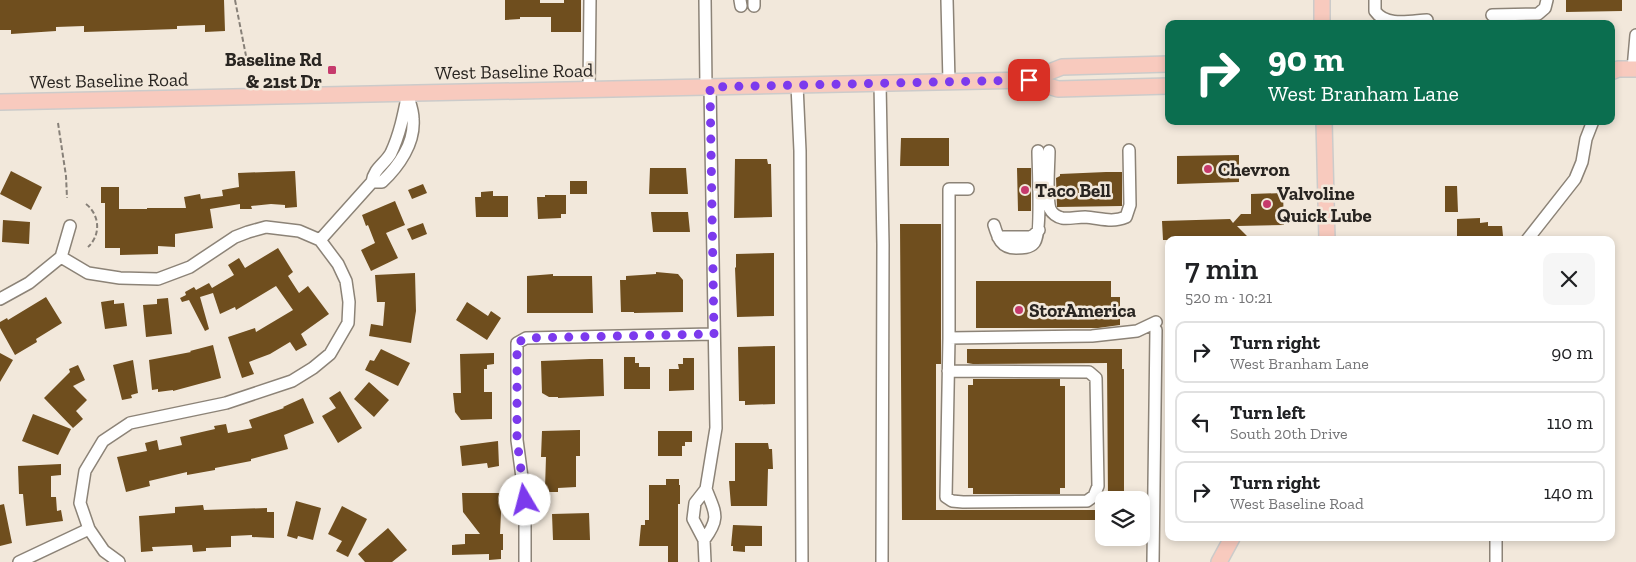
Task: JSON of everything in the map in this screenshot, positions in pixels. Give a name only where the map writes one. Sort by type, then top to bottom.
[{"type":"main road","points":[[1322,0],[1322,20]]},
{"type":"main road","name":"West Baseline Road","points":[[1029,80],[1062,67],[1165,64]]},
{"type":"main road","name":"West Baseline Road","points":[[0,102],[1029,80],[1058,88],[1165,86]]},
{"type":"main road","points":[[1324,125],[1327,236]]},
{"type":"main road","points":[[1219,562],[1230,541]]},
{"type":"street","points":[[589,89],[590,0]]},
{"type":"street","points":[[705,0],[716,428],[706,489],[695,503],[693,511],[694,524],[704,540],[706,562]]},
{"type":"street","points":[[946,0],[949,82]]},
{"type":"street","points":[[1375,0],[1375,11],[1388,20]]},
{"type":"street","points":[[1492,15],[1538,14],[1545,8],[1547,0]]},
{"type":"street","points":[[1620,71],[1636,35]]},
{"type":"street","points":[[880,83],[882,562]]},
{"type":"street","points":[[797,85],[800,170],[802,562]]},
{"type":"street","points":[[320,240],[372,182],[374,174],[390,155],[401,127],[408,93]]},
{"type":"street","points":[[372,182],[382,182],[400,163],[412,132],[413,118],[408,93]]},
{"type":"street","points":[[1530,236],[1575,179],[1582,162],[1586,139],[1591,125]]},
{"type":"street","points":[[994,225],[1002,244],[1008,247],[1024,248],[1034,244],[1037,240],[1044,151],[1050,208],[1053,214],[1061,218],[1110,221],[1126,217],[1130,205],[1129,150]]},
{"type":"street","points":[[390,155],[400,163]]},
{"type":"street","points":[[948,372],[1089,372],[1093,374],[1096,378],[1098,486],[1094,496],[1087,501],[963,502],[952,501],[946,497],[949,189],[968,189]]},
{"type":"street","points":[[0,299],[28,283],[60,256],[70,226]]},
{"type":"street","points":[[60,256],[88,273],[120,278],[158,279],[190,268],[235,237],[266,228],[299,231],[320,240],[338,264],[346,281],[349,302],[348,323],[330,354],[313,368],[292,381],[226,403],[130,423],[103,441],[85,471],[80,503],[89,529],[104,551],[119,562]]},
{"type":"street","points":[[949,338],[1092,336],[1137,331],[1156,326],[1152,562]]},
{"type":"street","points":[[525,562],[525,500],[517,440],[517,343],[526,338],[714,334]]},
{"type":"street","points":[[704,540],[715,521],[715,510],[706,489]]},
{"type":"street","points":[[19,562],[89,529]]},
{"type":"street","points":[[1496,541],[1496,562]]},
{"type":"path","points":[[235,0],[248,66]]},
{"type":"path","points":[[58,123],[66,176],[67,198]]},
{"type":"path","points":[[86,204],[91,207],[96,217],[97,228],[95,238],[88,247]]},
{"type":"building","points":[[0,0],[224,0],[225,31],[205,32],[205,25],[177,26],[177,29],[84,32],[84,26],[56,27],[56,31],[11,34],[11,30],[0,30]]},
{"type":"building","points":[[505,0],[540,0],[540,3],[564,3],[564,0],[581,0],[581,32],[551,32],[551,17],[520,17],[520,19],[505,20]]},
{"type":"building","points":[[1566,0],[1622,0],[1622,11],[1566,12]]},
{"type":"building","points":[[901,138],[949,138],[949,166],[900,166]]},
{"type":"building","name":"Chevron","points":[[1239,155],[1239,182],[1177,184],[1177,156]]},
{"type":"building","points":[[735,159],[767,159],[768,164],[771,164],[772,217],[734,218]]},
{"type":"building","points":[[650,168],[686,168],[688,194],[649,194]]},
{"type":"building","name":"Taco Bell","points":[[1017,168],[1031,168],[1031,211],[1018,211]]},
{"type":"building","points":[[11,171],[42,187],[31,210],[0,194]]},
{"type":"building","points":[[295,171],[297,207],[285,208],[285,205],[271,204],[251,206],[252,209],[240,209],[240,204],[210,209],[213,228],[175,234],[175,247],[158,246],[158,254],[120,255],[120,248],[105,248],[105,203],[101,203],[101,187],[119,187],[119,209],[186,208],[184,197],[200,194],[201,199],[223,196],[222,190],[239,187],[238,173]]},
{"type":"building","points":[[1122,172],[1122,206],[1057,207],[1056,178],[1060,174]]},
{"type":"building","points":[[570,181],[587,181],[587,194],[570,194]]},
{"type":"building","points":[[423,184],[427,193],[412,199],[408,190]]},
{"type":"building","points":[[1445,186],[1457,186],[1458,212],[1445,212]]},
{"type":"building","points":[[493,191],[493,196],[508,196],[508,217],[476,217],[475,197],[481,197],[481,192]]},
{"type":"building","points":[[1283,193],[1284,225],[1237,226],[1247,236],[1165,236],[1165,240],[1163,240],[1162,221],[1230,219],[1233,223],[1241,214],[1251,214],[1251,194]]},
{"type":"building","points":[[545,195],[566,195],[566,214],[561,214],[561,218],[538,219],[537,197],[545,197]]},
{"type":"building","points":[[395,201],[405,225],[386,233],[398,258],[371,271],[361,250],[375,243],[362,215]]},
{"type":"building","points":[[651,212],[688,212],[690,232],[653,232]]},
{"type":"building","points":[[1480,218],[1480,223],[1488,222],[1488,226],[1502,226],[1503,236],[1457,236],[1457,219]]},
{"type":"building","points":[[3,220],[30,222],[29,244],[2,242]]},
{"type":"building","points":[[423,223],[427,234],[412,240],[407,229]]},
{"type":"building","points":[[900,224],[941,224],[941,364],[936,364],[936,510],[1095,510],[1095,520],[902,520]]},
{"type":"building","points":[[278,248],[293,272],[288,276],[299,293],[308,286],[329,314],[301,334],[307,345],[296,351],[290,342],[270,354],[249,362],[254,374],[242,378],[228,337],[255,328],[256,332],[293,310],[276,286],[236,310],[235,307],[220,314],[213,293],[200,297],[209,329],[205,331],[189,300],[182,302],[180,298],[186,295],[185,292],[194,287],[196,290],[209,283],[212,288],[234,275],[228,265],[239,258],[245,268]]},
{"type":"building","points":[[774,253],[774,316],[737,317],[736,254]]},
{"type":"building","points":[[656,272],[678,274],[683,280],[683,312],[621,312],[620,280],[626,280],[626,276],[656,274]]},
{"type":"building","points":[[415,273],[416,311],[411,343],[369,336],[371,324],[383,326],[385,302],[377,302],[375,275]]},
{"type":"building","points":[[553,274],[553,276],[592,276],[593,313],[527,313],[527,276]]},
{"type":"building","points":[[976,281],[1111,281],[1111,297],[1120,297],[1120,325],[1098,328],[976,328]]},
{"type":"building","points":[[46,297],[62,323],[36,339],[37,342],[15,355],[0,328],[0,322],[7,318],[8,320]]},
{"type":"building","points":[[168,298],[172,334],[146,337],[143,305],[157,304],[157,299]]},
{"type":"building","points":[[114,300],[114,304],[124,303],[127,326],[105,329],[101,302]]},
{"type":"building","points":[[467,302],[488,316],[491,311],[501,318],[487,340],[456,320]]},
{"type":"building","points":[[213,345],[221,378],[173,391],[158,392],[158,389],[152,390],[149,360],[191,352]]},
{"type":"building","points":[[775,346],[775,404],[745,405],[745,401],[739,401],[738,347]]},
{"type":"building","points":[[381,349],[410,363],[398,386],[365,370],[370,360],[374,361]]},
{"type":"building","points":[[967,349],[1122,349],[1122,369],[1124,369],[1124,491],[1108,491],[1107,363],[967,363]]},
{"type":"building","points":[[0,353],[13,360],[0,382]]},
{"type":"building","points":[[494,353],[494,364],[487,365],[487,369],[484,369],[484,392],[492,392],[492,419],[461,420],[455,412],[453,393],[461,393],[460,354]]},
{"type":"building","points":[[624,357],[635,357],[635,363],[639,363],[639,367],[650,367],[650,389],[624,389]]},
{"type":"building","points":[[683,358],[694,358],[694,390],[669,391],[669,369],[679,369],[678,364],[683,364]]},
{"type":"building","points":[[603,359],[604,396],[558,398],[549,397],[542,393],[541,361]]},
{"type":"building","points":[[133,360],[138,393],[131,395],[132,398],[122,400],[113,365]]},
{"type":"building","points":[[78,365],[85,380],[73,386],[87,400],[76,411],[83,419],[73,428],[44,398],[70,372],[69,369]]},
{"type":"building","points":[[973,379],[1060,379],[1060,386],[1065,386],[1065,488],[1060,488],[1060,494],[973,494],[973,488],[968,488],[968,385],[973,385]]},
{"type":"building","points":[[369,382],[389,400],[374,417],[354,399]]},
{"type":"building","points":[[340,391],[362,428],[338,443],[322,416],[336,408],[329,398]]},
{"type":"building","points":[[303,398],[314,423],[284,435],[288,449],[251,459],[251,461],[215,468],[215,470],[187,475],[187,472],[149,481],[150,486],[126,492],[117,457],[147,451],[145,443],[157,440],[159,450],[182,445],[180,437],[215,429],[214,426],[226,424],[228,433],[252,428],[249,420],[284,408]]},
{"type":"building","points":[[33,414],[71,429],[58,455],[22,441]]},
{"type":"building","points":[[580,430],[580,456],[576,456],[576,487],[558,488],[558,492],[547,492],[547,488],[545,488],[546,457],[541,457],[542,431]]},
{"type":"building","points":[[658,431],[692,431],[692,442],[685,442],[685,446],[682,446],[682,456],[658,456]]},
{"type":"building","points":[[498,441],[499,466],[488,468],[487,463],[462,466],[460,446]]},
{"type":"building","points":[[735,443],[768,443],[769,449],[772,449],[773,469],[768,469],[767,506],[731,506],[729,481],[735,481]]},
{"type":"building","points":[[61,464],[61,475],[51,476],[51,497],[56,497],[57,511],[61,510],[63,521],[26,526],[23,494],[19,494],[18,466]]},
{"type":"building","points":[[666,479],[679,479],[680,485],[680,504],[678,504],[678,562],[668,562],[668,546],[639,546],[641,525],[645,525],[645,520],[649,520],[649,485],[666,485]]},
{"type":"building","points":[[462,493],[502,493],[500,534],[503,534],[503,550],[501,550],[501,559],[489,560],[489,554],[452,555],[452,545],[465,544],[465,534],[480,534],[463,512]]},
{"type":"building","points":[[296,501],[321,508],[313,540],[298,536],[297,539],[287,536]]},
{"type":"building","points":[[4,504],[12,543],[0,546],[0,505]]},
{"type":"building","points":[[203,505],[204,510],[267,508],[267,512],[274,512],[274,538],[252,537],[252,535],[231,536],[231,547],[206,548],[206,551],[193,552],[192,545],[152,547],[153,551],[141,552],[139,516],[175,513],[175,507]]},
{"type":"building","points":[[342,506],[367,519],[348,557],[336,551],[342,541],[328,534]]},
{"type":"building","points":[[589,513],[590,540],[553,540],[552,514]]},
{"type":"building","points":[[733,525],[762,526],[762,546],[745,546],[745,552],[733,551],[733,546],[731,546]]},
{"type":"building","points":[[388,528],[407,550],[392,562],[365,562],[358,554]]},
{"type":"place","name":"Baseline Rd & 21st Dr","points":[[332,70]]},
{"type":"place","name":"Chevron","points":[[1208,169]]},
{"type":"place","name":"Taco Bell","points":[[1025,190]]},
{"type":"place","name":"Valvoline Quick Lube","points":[[1267,204]]},
{"type":"place","name":"StorAmerica","points":[[1019,310]]},
{"type":"route","points":[[525,500],[517,440],[517,343],[526,338],[714,334],[710,87],[1029,80]]}]
